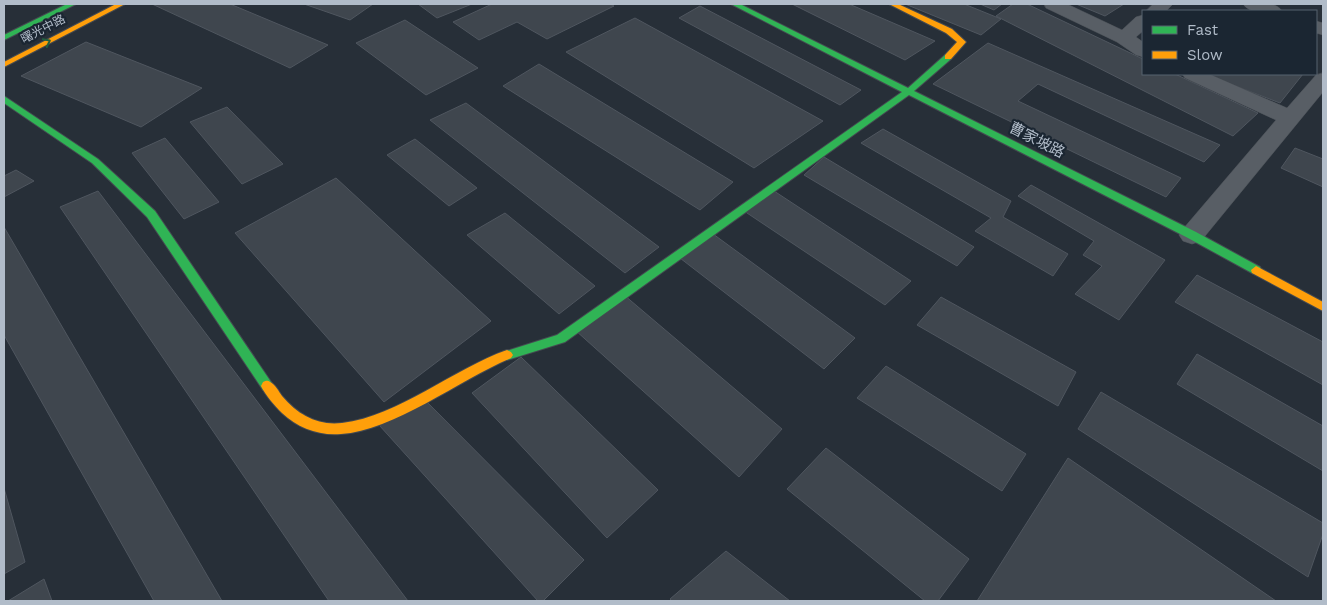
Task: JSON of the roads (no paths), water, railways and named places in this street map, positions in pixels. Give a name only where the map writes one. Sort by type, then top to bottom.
[{"type":"street","name":"曙光中路","points":[[4,38],[72,4]]},
{"type":"street","name":"曙光中路","points":[[4,65],[121,4]]},
{"type":"street","name":"曹家坡路","points":[[735,4],[1192,235],[1323,307]]},
{"type":"street","points":[[4,99],[95,161],[132,195],[150,214],[278,402],[305,424],[327,429],[354,425],[390,414],[442,384],[495,359],[561,339],[909,91],[956,50],[962,42],[950,31],[893,4]]},
{"type":"street","points":[[1053,4],[1124,38],[1142,50]]},
{"type":"street","points":[[1252,4],[1270,10]]},
{"type":"street","points":[[1124,38],[1142,22]]},
{"type":"street","points":[[1194,75],[1290,118]]},
{"type":"street","points":[[1192,235],[1323,79]]}]
